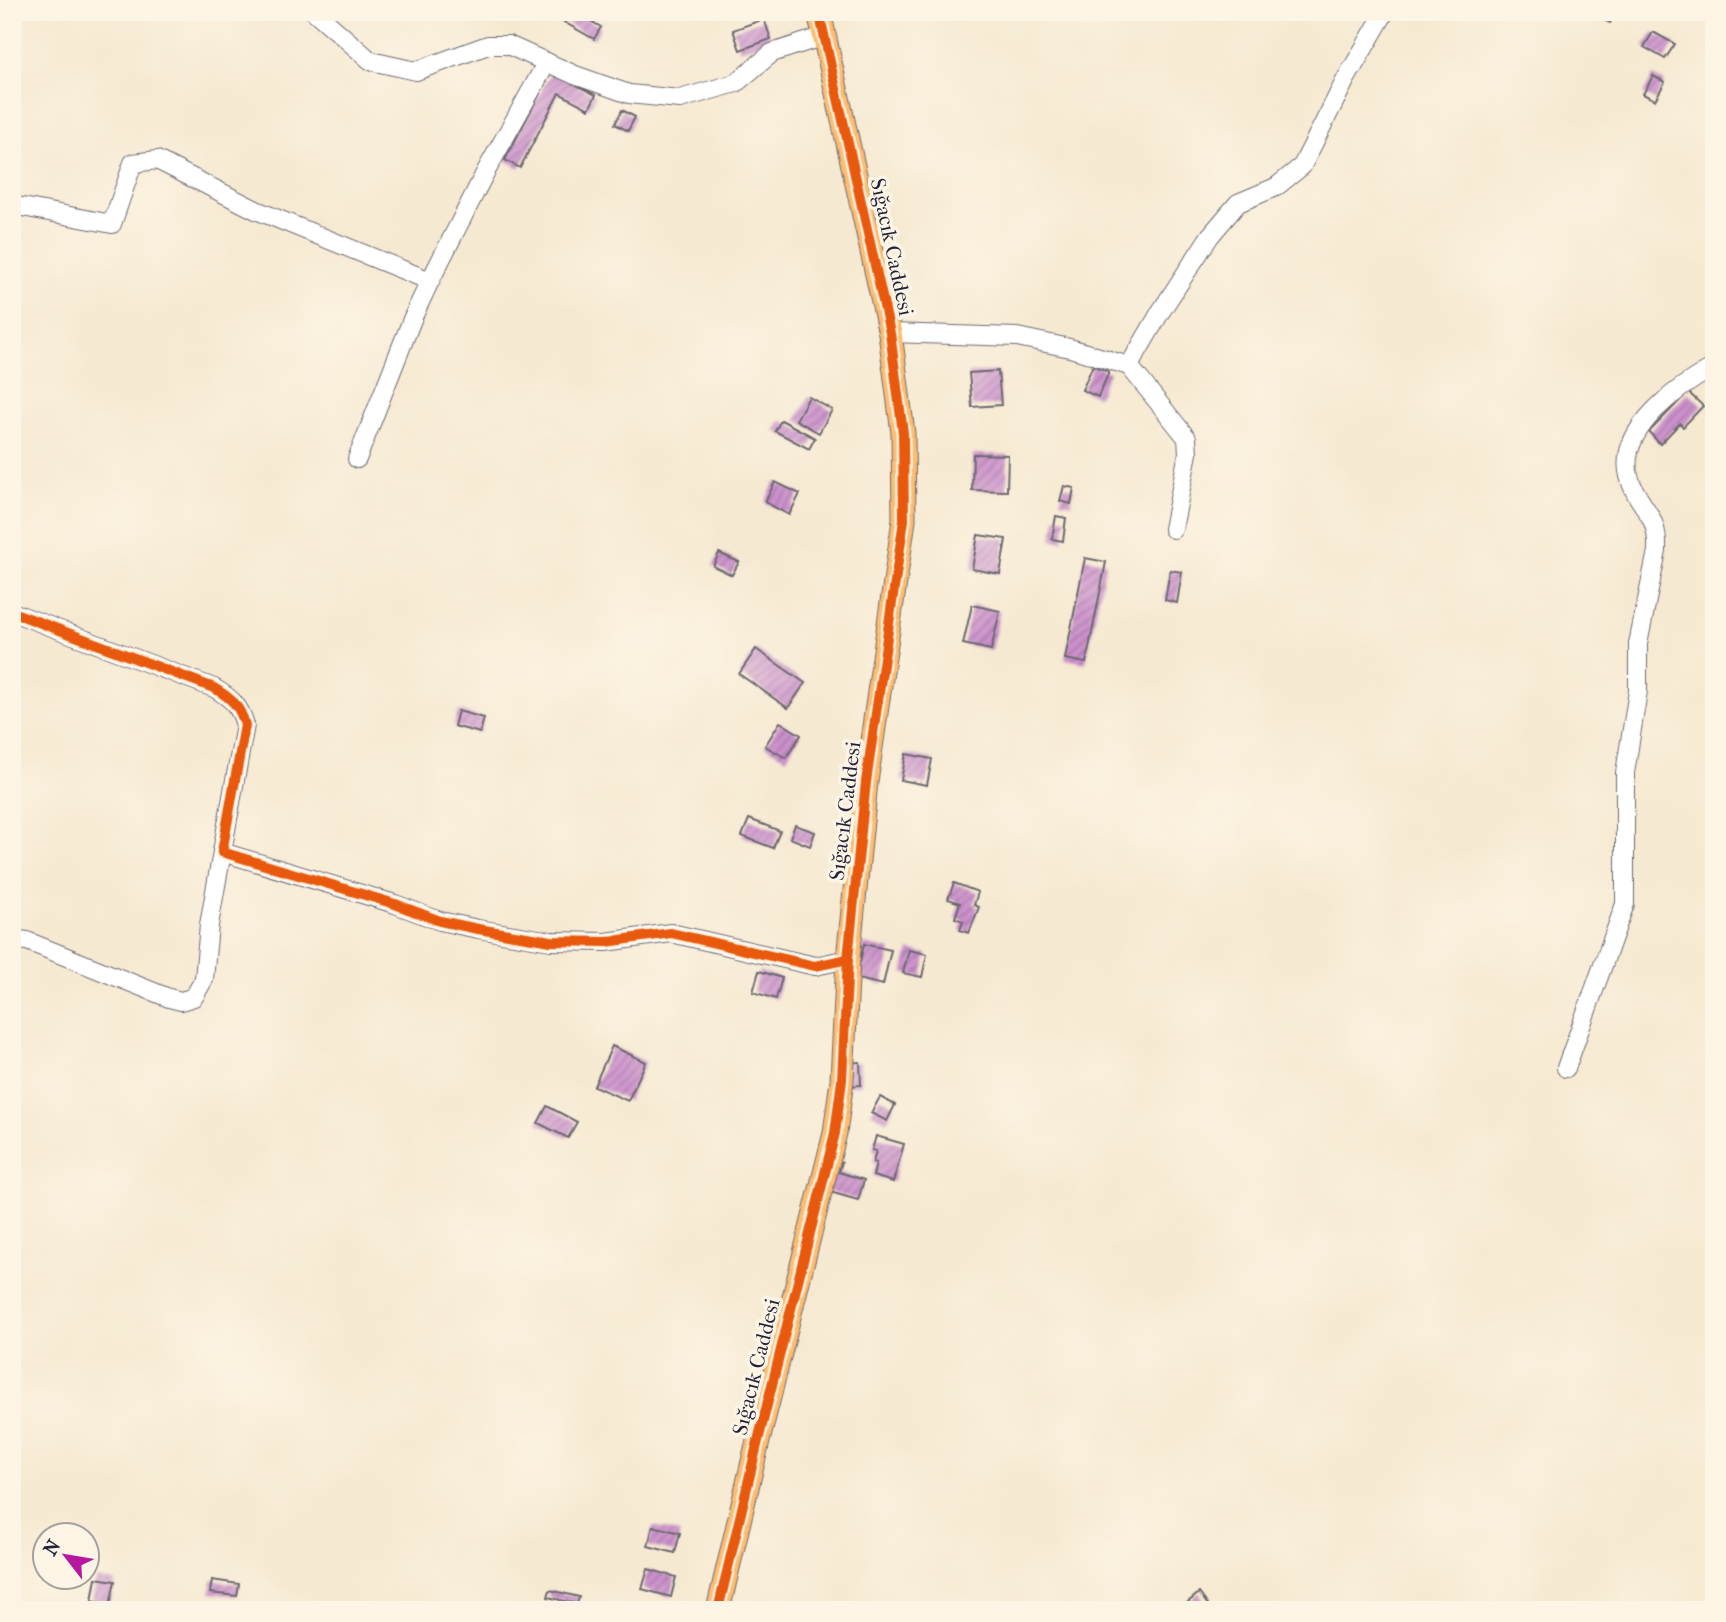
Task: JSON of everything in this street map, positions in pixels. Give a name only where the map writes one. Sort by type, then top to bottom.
[{"type":"main road","name":"Sığacık Caddesi","points":[[718,1610],[835,1133],[842,1080],[848,959],[866,782],[904,520],[903,433],[890,333],[819,12]]},
{"type":"street","points":[[315,12],[371,61],[416,71],[488,45],[508,45],[575,75],[629,94],[680,99],[736,83],[772,53],[824,36]]},
{"type":"street","points":[[1129,366],[1210,236],[1238,203],[1276,187],[1302,166],[1346,79],[1385,12]]},
{"type":"street","points":[[357,459],[430,281],[485,173],[547,62]]},
{"type":"street","points":[[12,205],[111,224],[134,163],[156,160],[256,210],[430,281]]},
{"type":"street","points":[[890,333],[1017,337],[1070,348],[1129,366],[1187,438],[1188,453],[1173,529]]},
{"type":"street","points":[[1566,1068],[1625,904],[1625,773],[1638,691],[1639,644],[1657,551],[1653,519],[1628,475],[1628,457],[1634,438],[1653,411],[1691,379],[1714,367]]},
{"type":"street","points":[[12,612],[214,688],[230,698],[241,710],[245,725],[209,925],[204,979],[194,997],[181,1001],[169,998],[27,942],[12,939]]},
{"type":"street","points":[[222,852],[395,904],[440,921],[478,929],[551,941],[606,942],[671,933],[815,966],[848,959]]},
{"type":"building","points":[[569,12],[575,12],[601,27],[594,39],[564,22]]},
{"type":"building","points":[[1590,12],[1616,12],[1610,23]]},
{"type":"building","points":[[764,19],[771,39],[740,50],[733,30]]},
{"type":"building","points":[[1653,32],[1675,44],[1665,59],[1644,47]]},
{"type":"building","points":[[551,72],[596,95],[589,109],[559,93],[520,168],[505,160]]},
{"type":"building","points":[[1653,76],[1665,82],[1655,100],[1643,94]]},
{"type":"building","points":[[622,110],[635,117],[628,131],[615,124]]},
{"type":"building","points":[[1093,365],[1109,372],[1098,397],[1082,390]]},
{"type":"building","points":[[998,371],[1001,405],[972,407],[969,373]]},
{"type":"building","points":[[1688,392],[1703,406],[1683,427],[1680,423],[1660,444],[1649,432]]},
{"type":"building","points":[[809,397],[832,410],[819,433],[796,420]]},
{"type":"building","points":[[781,420],[815,438],[809,449],[775,431]]},
{"type":"building","points":[[973,454],[1008,455],[1007,491],[972,490]]},
{"type":"building","points":[[775,482],[800,494],[789,515],[765,502]]},
{"type":"building","points":[[1064,486],[1074,488],[1071,504],[1060,501]]},
{"type":"building","points":[[1056,516],[1066,518],[1063,541],[1052,539]]},
{"type":"building","points":[[978,535],[1006,539],[1000,574],[972,569]]},
{"type":"building","points":[[719,553],[739,562],[732,575],[713,566]]},
{"type":"building","points":[[1085,558],[1106,562],[1086,663],[1065,659]]},
{"type":"building","points":[[1170,570],[1182,572],[1177,603],[1165,600]]},
{"type":"building","points":[[972,605],[1000,611],[991,650],[963,644]]},
{"type":"building","points":[[756,649],[805,683],[788,708],[739,674]]},
{"type":"building","points":[[458,711],[484,718],[480,733],[454,726]]},
{"type":"building","points":[[780,722],[801,735],[786,758],[765,746]]},
{"type":"building","points":[[906,754],[932,759],[927,785],[901,780]]},
{"type":"building","points":[[749,819],[780,831],[773,848],[742,836]]},
{"type":"building","points":[[795,825],[815,832],[810,846],[790,838]]},
{"type":"building","points":[[954,883],[978,892],[974,905],[979,907],[969,933],[960,930],[963,921],[955,918],[960,903],[948,899]]},
{"type":"building","points":[[864,944],[891,950],[883,985],[850,977],[854,960],[860,962]]},
{"type":"building","points":[[909,950],[927,954],[922,977],[903,973]]},
{"type":"building","points":[[759,971],[782,978],[776,999],[753,992]]},
{"type":"building","points":[[612,1046],[646,1062],[628,1101],[594,1086]]},
{"type":"building","points":[[860,1062],[861,1085],[847,1086],[846,1063]]},
{"type":"building","points":[[880,1097],[895,1105],[887,1121],[871,1113]]},
{"type":"building","points":[[547,1106],[577,1122],[568,1138],[538,1123]]},
{"type":"building","points":[[876,1136],[904,1144],[893,1182],[873,1176],[876,1151],[872,1150]]},
{"type":"building","points":[[832,1159],[842,1162],[839,1172],[864,1180],[858,1200],[823,1190]]},
{"type":"building","points":[[653,1526],[680,1533],[675,1553],[648,1546]]},
{"type":"building","points":[[648,1569],[676,1577],[671,1597],[642,1589]]},
{"type":"building","points":[[102,1579],[115,1581],[110,1605],[92,1601],[94,1590],[102,1590]]},
{"type":"building","points":[[212,1580],[239,1584],[237,1596],[210,1593]]},
{"type":"building","points":[[550,1590],[579,1597],[577,1604],[548,1597]]},
{"type":"building","points":[[1199,1593],[1208,1605],[1201,1610],[1184,1610],[1182,1607]]},
{"type":"cycle path","points":[[718,1610],[835,1133],[842,1080],[848,959],[866,782],[904,520],[903,433],[890,333],[819,12]]},
{"type":"cycle path","points":[[12,612],[214,688],[234,703],[245,725],[222,852],[395,904],[440,921],[478,929],[551,941],[606,942],[671,933],[815,966],[848,959]]}]
